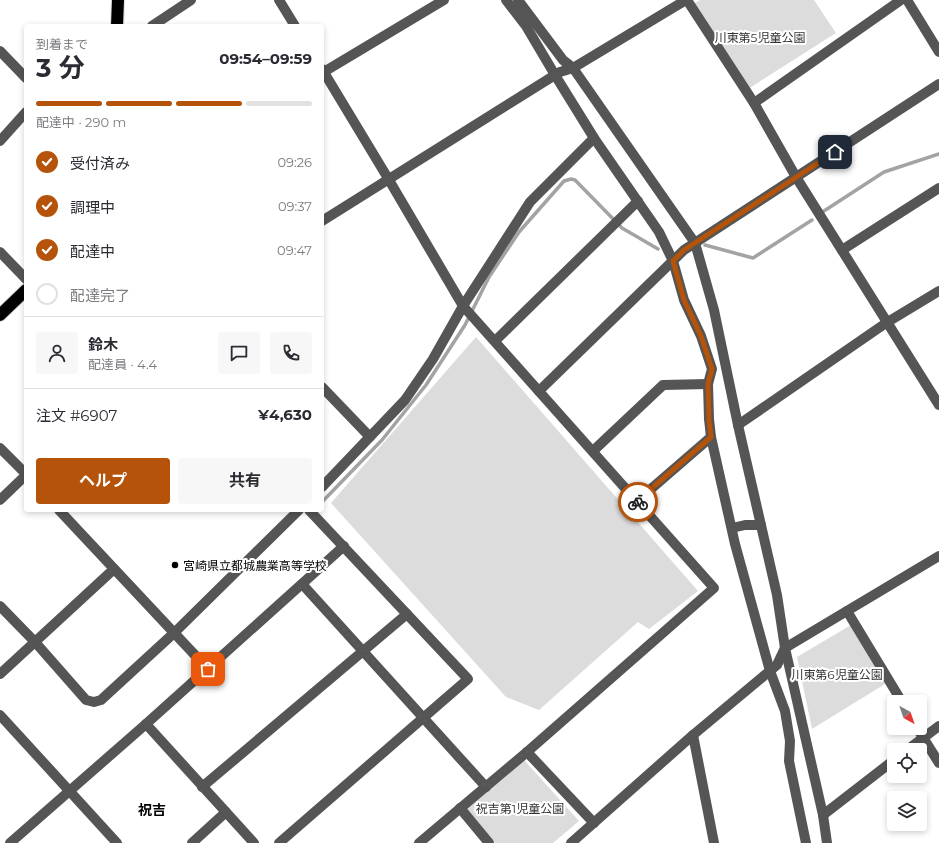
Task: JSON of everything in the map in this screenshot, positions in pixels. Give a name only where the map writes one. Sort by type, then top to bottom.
[{"type":"highway","points":[[117,24],[118,0]]},
{"type":"highway","points":[[0,315],[24,292]]},
{"type":"street","points":[[155,24],[191,0]]},
{"type":"street","points":[[279,0],[294,24]]},
{"type":"street","points":[[324,71],[444,0]]},
{"type":"street","points":[[506,0],[526,26],[554,75],[594,138],[659,232],[673,261],[684,300],[701,336],[712,369],[708,384],[711,437],[732,528],[770,671],[785,711],[790,741],[789,761],[806,843]]},
{"type":"street","points":[[518,0],[562,60],[573,68],[695,243],[714,310],[738,425],[777,595],[786,648],[828,843]]},
{"type":"street","points":[[324,221],[554,75],[573,68],[687,0],[754,103],[796,177],[886,323],[939,405]]},
{"type":"street","points":[[754,103],[901,0]]},
{"type":"street","points":[[907,0],[939,52]]},
{"type":"street","points":[[0,51],[24,76]]},
{"type":"street","points":[[324,74],[463,306],[714,588],[527,752],[419,843]]},
{"type":"street","points":[[539,391],[684,250],[939,84]]},
{"type":"street","points":[[0,141],[24,114]]},
{"type":"street","points":[[324,485],[405,400],[433,359],[463,306],[530,202],[594,138]]},
{"type":"street","points":[[842,250],[939,188]]},
{"type":"street","points":[[495,341],[638,201]]},
{"type":"street","points":[[0,252],[24,277]]},
{"type":"street","points":[[738,425],[886,323],[939,291]]},
{"type":"street","points":[[593,452],[663,385],[708,384]]},
{"type":"street","points":[[324,389],[370,437]]},
{"type":"street","points":[[637,501],[711,437]]},
{"type":"street","points":[[0,448],[24,473]]},
{"type":"street","points":[[0,500],[24,477]]},
{"type":"street","points":[[61,512],[208,669]]},
{"type":"street","points":[[0,606],[35,642],[86,700],[94,702],[101,700],[174,633],[297,512]]},
{"type":"street","points":[[279,843],[468,679],[344,546],[310,512]]},
{"type":"street","points":[[732,528],[745,525],[761,525]]},
{"type":"street","points":[[10,843],[303,585],[344,546]]},
{"type":"street","points":[[571,843],[693,735],[777,665],[786,648],[939,556]]},
{"type":"street","points":[[0,674],[114,569]]},
{"type":"street","points":[[303,585],[486,787]]},
{"type":"street","points":[[847,611],[898,695]]},
{"type":"street","points":[[202,787],[407,614]]},
{"type":"street","points":[[0,715],[117,843]]},
{"type":"street","points":[[146,724],[254,843]]},
{"type":"street","points":[[916,743],[939,726]]},
{"type":"street","points":[[693,735],[714,843]]},
{"type":"street","points":[[921,735],[939,763]]},
{"type":"street","points":[[527,752],[594,823]]},
{"type":"street","points":[[823,815],[887,765]]},
{"type":"street","points":[[460,808],[489,843]]},
{"type":"street","points":[[192,843],[226,812]]},
{"type":"green space","name":"川東第5児童公園","points":[[700,0],[814,0],[836,33],[748,89],[695,3]]},
{"type":"green space","points":[[476,337],[698,591],[649,629],[638,622],[539,710],[506,697],[331,503]]},
{"type":"green space","name":"川東第6児童公園","points":[[851,625],[885,684],[812,729],[797,657]]},
{"type":"green space","name":"祝吉第1児童公園","points":[[524,760],[579,821],[553,843],[495,843],[465,808]]},
{"type":"waterway","points":[[824,211],[884,172],[939,154]]},
{"type":"waterway","points":[[324,500],[382,440],[426,385],[465,325],[489,277],[519,232],[564,181],[571,179],[575,180],[622,228],[658,249]]},
{"type":"waterway","points":[[705,245],[753,258],[812,220]]},
{"type":"way so far","points":[[208,669],[303,585],[486,787],[714,588],[638,502]]},
{"type":"place","name":"宮崎県立都城農業高等学校","points":[[175,565]]},
{"type":"district","name":"祝吉","points":[[152,810]]},
{"type":"route","points":[[638,502],[637,501],[711,437],[708,384],[712,369],[701,336],[684,300],[673,261],[684,250],[835,152]]}]
